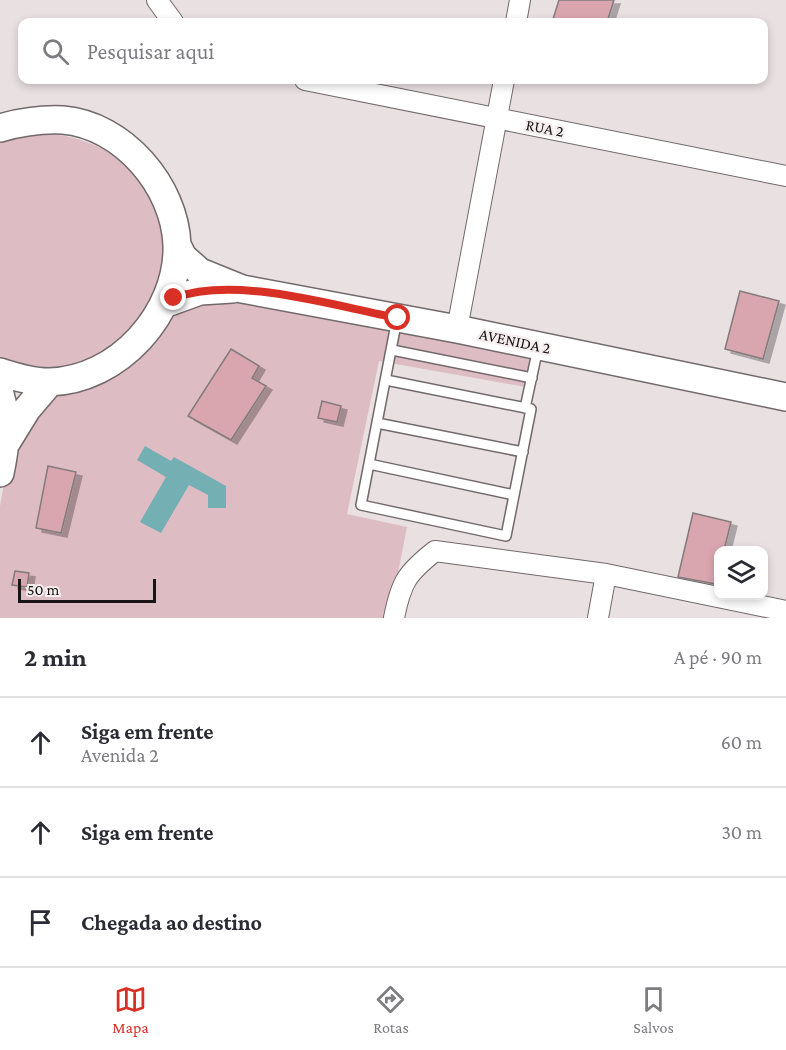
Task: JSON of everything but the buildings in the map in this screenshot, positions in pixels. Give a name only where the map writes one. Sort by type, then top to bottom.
[{"type":"street","points":[[157,0],[170,18]]},
{"type":"street","points":[[517,18],[520,0]]},
{"type":"street","name":"RUA 2","points":[[325,84],[786,176]]},
{"type":"street","points":[[457,328],[503,84]]},
{"type":"street","points":[[0,115],[28,120],[65,120],[101,131],[132,152],[157,181],[172,215],[177,245],[173,278],[164,304],[149,328],[128,350],[103,366],[75,377],[50,382],[0,372]]},
{"type":"street","points":[[0,129],[28,120]]},
{"type":"street","points":[[177,245],[183,257],[200,272],[242,289]]},
{"type":"street","points":[[164,304],[200,291],[242,289]]},
{"type":"street","name":"AVENIDA 2","points":[[242,289],[457,328],[786,397]]},
{"type":"street","points":[[6,443],[27,409],[50,382]]},
{"type":"street","points":[[0,394],[6,422],[6,443],[0,473]]},
{"type":"street","points":[[394,618],[400,590],[410,570],[435,551],[606,574],[786,611]]},
{"type":"street","points":[[598,618],[606,574]]},
{"type":"lane","points":[[386,380],[531,409],[506,536],[361,505],[398,318]]},
{"type":"lane","points":[[525,408],[539,346]]},
{"type":"lane","points":[[392,350],[532,378]]},
{"type":"lane","points":[[377,423],[523,452]]},
{"type":"lane","points":[[369,464],[514,495]]},
{"type":"shaded area","points":[[47,133],[107,152],[145,186],[162,230],[160,277],[140,319],[106,351],[59,367],[0,358],[0,143],[21,136]]},
{"type":"shaded area","points":[[207,296],[534,349],[526,387],[379,361],[347,514],[407,527],[389,618],[0,618],[0,506],[12,441],[40,403],[177,309]]},
{"type":"water","points":[[145,446],[171,461],[174,457],[226,486],[226,508],[208,508],[208,495],[189,485],[161,533],[140,522],[166,477],[137,460]]},
{"type":"route","points":[[174,298],[200,291],[242,289],[398,318]]}]
